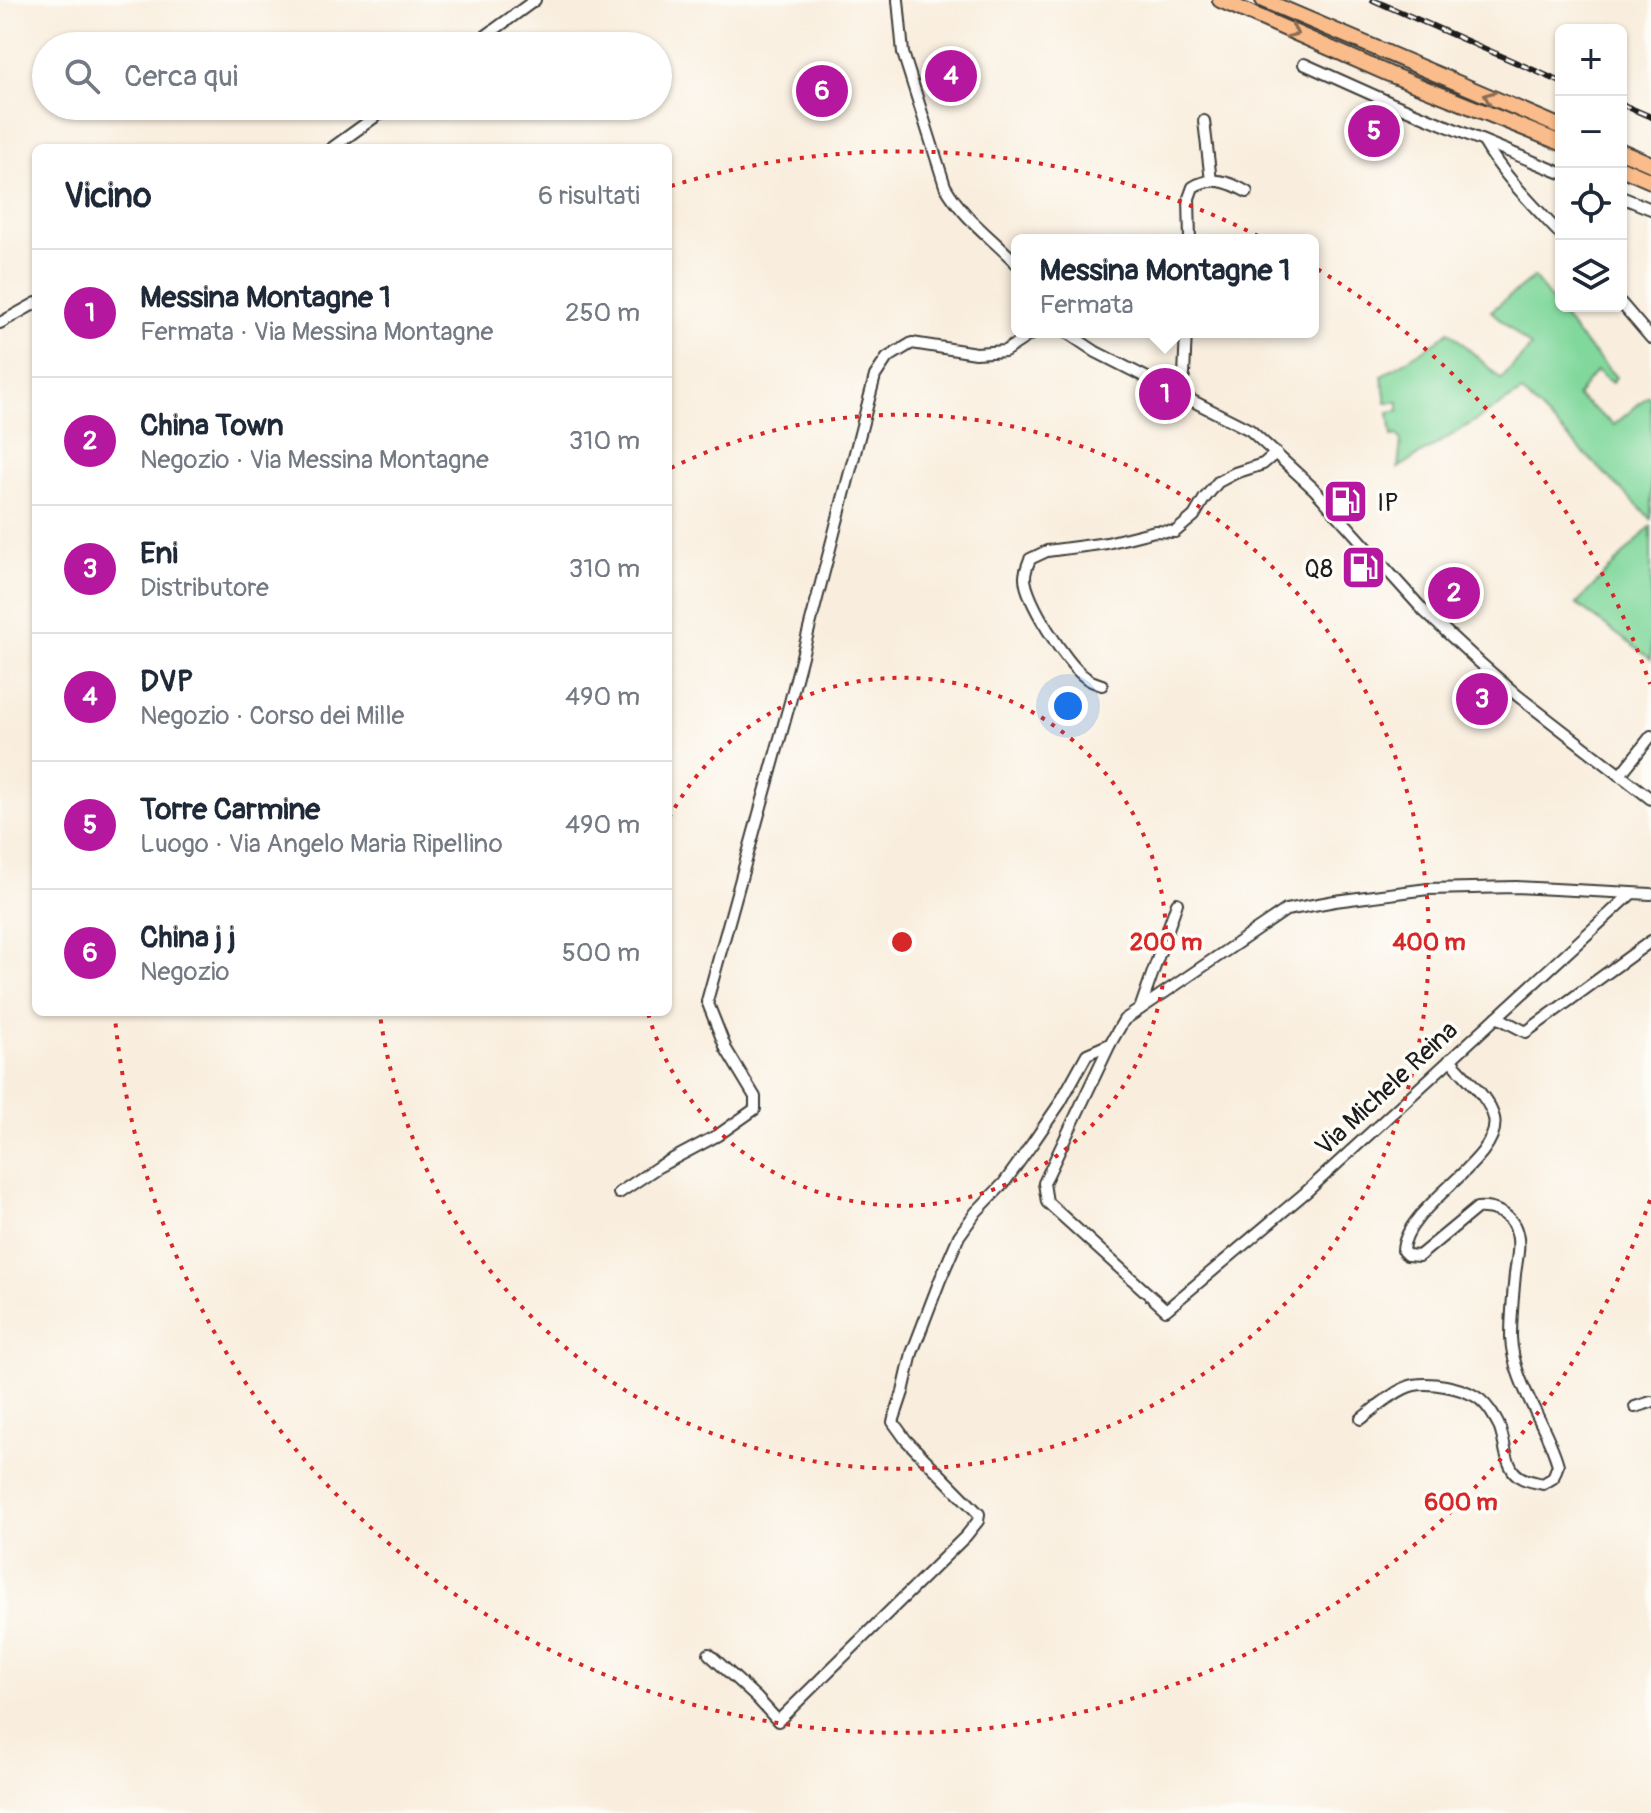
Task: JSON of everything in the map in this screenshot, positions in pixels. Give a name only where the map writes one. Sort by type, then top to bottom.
[{"type":"highway","points":[[1221,0],[1354,59],[1555,141]]},
{"type":"highway","points":[[1263,0],[1555,124]]},
{"type":"highway","points":[[1627,154],[1651,164]]},
{"type":"highway","points":[[1623,168],[1651,180]]},
{"type":"street","points":[[491,32],[535,0]]},
{"type":"street","points":[[898,0],[903,53],[945,186],[971,222],[1011,259]]},
{"type":"street","points":[[1304,64],[1555,171]]},
{"type":"street","points":[[338,144],[371,120]]},
{"type":"street","points":[[1204,121],[1211,181]]},
{"type":"street","points":[[1484,142],[1507,175],[1555,228]]},
{"type":"street","points":[[1190,234],[1189,198],[1193,187],[1203,181],[1221,180],[1247,192]]},
{"type":"street","points":[[1627,199],[1651,209]]},
{"type":"street","points":[[0,323],[32,305]]},
{"type":"street","points":[[1627,310],[1651,338]]},
{"type":"street","points":[[619,1193],[658,1167],[718,1135],[755,1109],[755,1097],[726,1049],[707,1001],[790,702],[875,376],[887,358],[912,343],[976,353],[1005,351],[1025,338]]},
{"type":"street","points":[[1075,338],[1096,352],[1250,430],[1314,489],[1424,611],[1478,661],[1518,696],[1651,799]]},
{"type":"street","points":[[1177,394],[1184,375],[1186,338]]},
{"type":"street","points":[[1102,685],[1085,677],[1063,655],[1043,621],[1030,596],[1025,577],[1030,559],[1047,551],[1107,543],[1155,531],[1175,532],[1194,516],[1218,482],[1263,464],[1276,453]]},
{"type":"street","points":[[1620,775],[1651,736]]},
{"type":"street","points":[[709,1654],[778,1721],[978,1521],[979,1514],[906,1440],[893,1422],[912,1353],[959,1236],[1032,1144],[1060,1103],[1087,1054],[1110,1044],[1124,1020],[1286,910],[1428,889],[1516,887],[1651,894]]},
{"type":"street","name":"Via Michele Reina","points":[[1110,1044],[1044,1183],[1047,1202],[1166,1310],[1305,1193],[1631,894]]},
{"type":"street","points":[[1140,1009],[1177,903]]},
{"type":"street","points":[[1497,1017],[1526,1032],[1651,941]]},
{"type":"street","points":[[1361,1419],[1412,1385],[1458,1389],[1476,1397],[1487,1407],[1503,1437],[1511,1468],[1522,1479],[1543,1484],[1553,1478],[1558,1465],[1524,1390],[1514,1355],[1511,1337],[1519,1243],[1515,1226],[1496,1210],[1477,1208],[1419,1256],[1407,1255],[1403,1251],[1408,1232],[1483,1151],[1493,1131],[1495,1121],[1490,1109],[1450,1059]]},
{"type":"street","points":[[1635,1407],[1651,1402]]},
{"type":"green space","points":[[1534,277],[1555,305],[1555,312],[1560,312],[1616,377],[1612,383],[1596,371],[1577,396],[1614,425],[1648,396],[1651,398],[1651,519],[1522,392],[1398,468],[1401,441],[1398,435],[1392,436],[1389,412],[1399,410],[1399,402],[1386,402],[1382,376],[1449,331],[1501,379],[1531,347],[1491,311]]},
{"type":"green space","points":[[1651,526],[1651,659],[1576,604]]},
{"type":"railway","points":[[1373,0],[1555,79]]},
{"type":"railway","points":[[1627,107],[1651,117]]},
{"type":"place","name":"DVP","points":[[951,76]]},
{"type":"place","name":"China j j","points":[[822,91]]},
{"type":"place","name":"Torre Carmine","points":[[1374,131]]},
{"type":"place","name":"Messina Montagne 1","points":[[1165,394]]},
{"type":"place","name":"IP","points":[[1346,502]]},
{"type":"place","name":"Q8","points":[[1364,568]]},
{"type":"place","name":"China Town","points":[[1454,593]]},
{"type":"place","name":"Eni","points":[[1482,699]]}]
